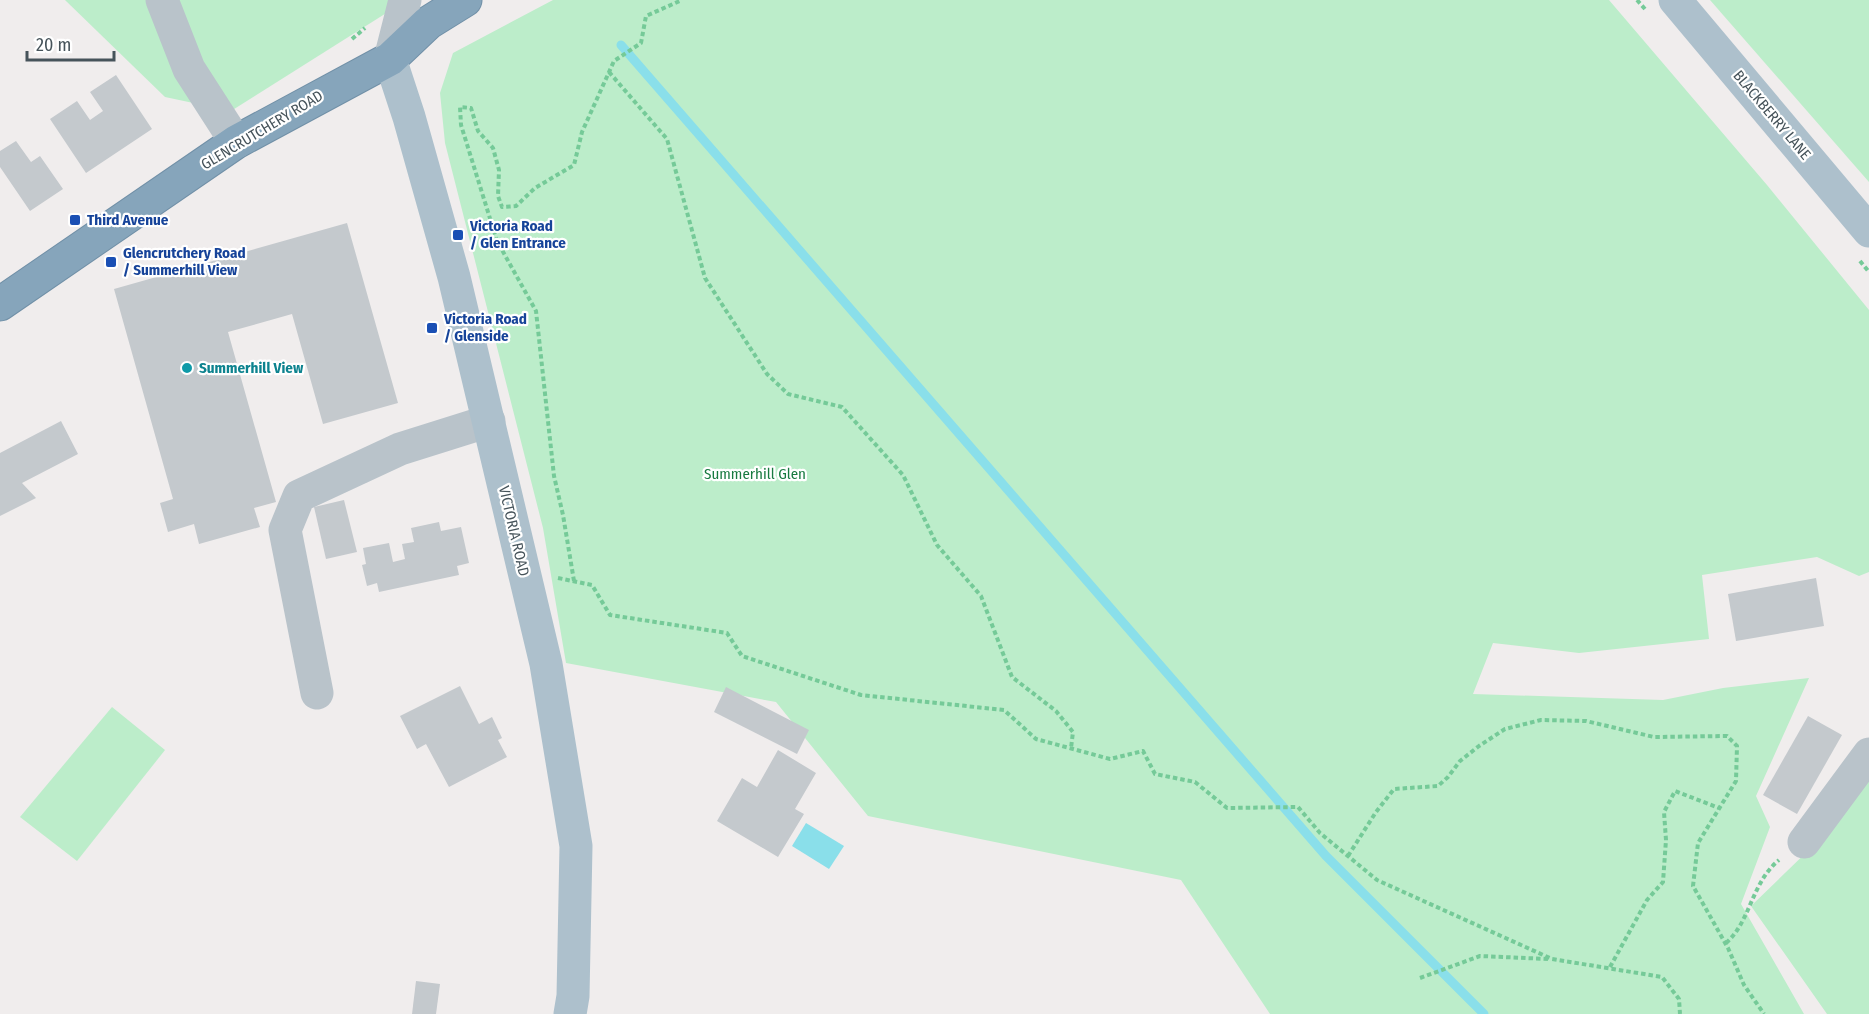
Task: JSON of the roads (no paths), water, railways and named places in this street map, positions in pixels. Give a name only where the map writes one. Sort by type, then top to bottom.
[{"type":"highway","name":"GLENCRUTCHERY ROAD","points":[[1,301],[236,142],[390,59],[429,23],[465,0]]},
{"type":"main road","name":"BLACKBERRY LANE","points":[[1675,0],[1869,231]]},
{"type":"main road","name":"VICTORIA ROAD","points":[[390,59],[410,117],[454,277],[546,664],[576,846],[573,996],[570,1014]]},
{"type":"street","points":[[162,0],[189,69],[236,142]]},
{"type":"street","points":[[390,59],[405,0]]},
{"type":"street","points":[[317,693],[285,530],[299,496],[400,449],[489,421]]},
{"type":"street","points":[[1804,842],[1869,754]]},
{"type":"water","points":[[806,823],[844,846],[829,869],[792,846]]},
{"type":"waterway","points":[[621,45],[1326,856],[1484,1014]]},
{"type":"place","name":"Third Avenue","points":[[75,220]]},
{"type":"place","name":"Victoria Road / Glen Entrance","points":[[458,235]]},
{"type":"place","name":"Glencrutchery Road / Summerhill View","points":[[111,262]]},
{"type":"place","name":"Victoria Road / Glenside","points":[[432,328]]},
{"type":"place","name":"Summerhill View","points":[[187,368]]},
{"type":"park label","name":"Summerhill Glen","points":[[755,474]]}]
